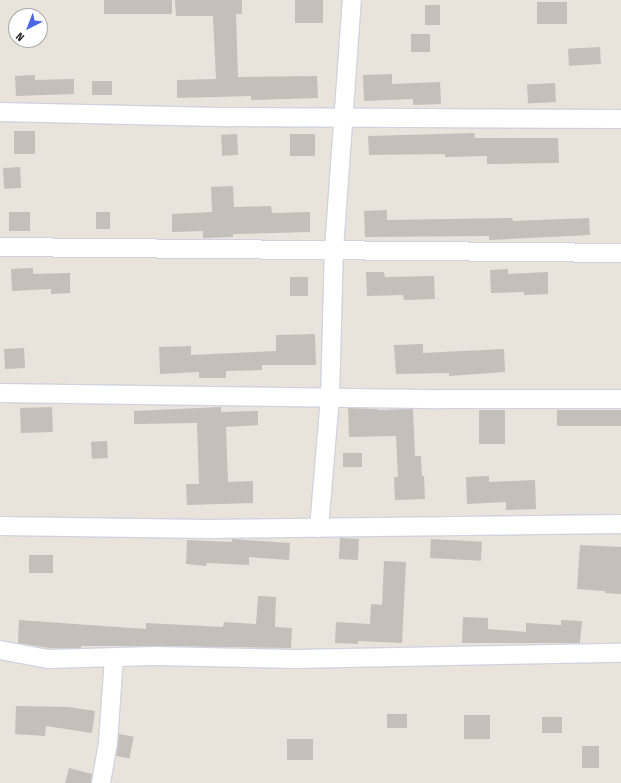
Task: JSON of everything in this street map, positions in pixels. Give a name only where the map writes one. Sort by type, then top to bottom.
[{"type":"street","points":[[319,528],[330,398],[334,249],[345,118],[352,0]]},
{"type":"street","points":[[0,112],[345,118],[621,119]]},
{"type":"street","points":[[0,247],[334,249],[621,253]]},
{"type":"street","points":[[0,393],[330,398],[621,399]]},
{"type":"street","points":[[0,526],[207,529],[621,524]]},
{"type":"street","points":[[0,650],[48,659],[114,657],[295,659],[621,653]]},
{"type":"street","points":[[101,783],[108,744],[114,657]]},
{"type":"building","points":[[104,0],[172,0],[172,14],[104,14]]},
{"type":"building","points":[[175,0],[242,0],[242,14],[236,14],[238,77],[317,76],[318,98],[251,100],[251,96],[177,98],[177,80],[216,79],[213,16],[176,16]]},
{"type":"building","points":[[295,0],[323,0],[323,23],[295,23]]},
{"type":"building","points":[[537,2],[567,2],[567,24],[537,24]]},
{"type":"building","points":[[425,5],[440,5],[440,25],[425,25]]},
{"type":"building","points":[[411,34],[430,34],[430,52],[411,52]]},
{"type":"building","points":[[600,47],[601,64],[569,66],[568,49]]},
{"type":"building","points":[[392,74],[392,84],[440,82],[441,104],[413,105],[413,99],[364,101],[363,75]]},
{"type":"building","points":[[35,75],[35,80],[74,79],[74,94],[16,96],[15,76]]},
{"type":"building","points":[[92,81],[112,81],[112,95],[92,95]]},
{"type":"building","points":[[555,83],[556,102],[528,103],[527,84]]},
{"type":"building","points":[[14,131],[35,131],[35,154],[14,154]]},
{"type":"building","points":[[474,133],[475,138],[558,138],[559,163],[487,164],[487,156],[445,157],[445,154],[369,155],[368,136]]},
{"type":"building","points":[[237,134],[238,155],[222,156],[221,135]]},
{"type":"building","points":[[290,134],[315,134],[315,156],[290,156]]},
{"type":"building","points":[[20,167],[21,188],[4,189],[3,168]]},
{"type":"building","points":[[233,186],[234,207],[271,206],[272,213],[310,212],[310,232],[233,234],[233,237],[203,238],[203,231],[172,232],[172,214],[212,212],[211,187]]},
{"type":"building","points":[[387,210],[387,220],[512,218],[513,221],[589,218],[590,235],[489,240],[489,236],[365,237],[364,211]]},
{"type":"building","points":[[9,212],[30,212],[30,231],[9,231]]},
{"type":"building","points":[[96,212],[110,212],[110,229],[96,229]]},
{"type":"building","points":[[33,268],[33,274],[70,273],[70,293],[51,294],[51,289],[12,291],[11,269]]},
{"type":"building","points":[[508,269],[508,274],[548,272],[548,294],[524,295],[524,292],[491,293],[490,270]]},
{"type":"building","points":[[366,272],[384,272],[385,277],[434,276],[435,299],[404,300],[403,295],[367,296]]},
{"type":"building","points":[[290,277],[308,277],[308,296],[290,296]]},
{"type":"building","points":[[315,334],[316,365],[262,365],[262,370],[226,371],[226,378],[199,378],[199,372],[160,374],[159,347],[191,346],[191,355],[276,351],[276,335]]},
{"type":"building","points":[[423,344],[423,353],[504,349],[505,372],[449,376],[449,373],[396,374],[394,345]]},
{"type":"building","points":[[24,348],[25,368],[5,369],[4,349]]},
{"type":"building","points":[[52,407],[53,432],[21,433],[20,408]]},
{"type":"building","points":[[221,407],[221,412],[258,411],[258,425],[226,427],[228,482],[253,481],[253,503],[187,505],[186,484],[199,484],[197,423],[134,424],[134,411]]},
{"type":"building","points":[[348,408],[378,410],[413,409],[415,456],[421,456],[425,499],[395,500],[394,477],[398,477],[396,436],[349,437]]},
{"type":"building","points":[[479,410],[505,410],[505,444],[479,444]]},
{"type":"building","points":[[557,410],[621,410],[621,426],[557,426]]},
{"type":"building","points":[[107,441],[108,458],[92,459],[91,442]]},
{"type":"building","points":[[343,453],[362,453],[362,467],[343,467]]},
{"type":"building","points":[[489,476],[489,482],[535,480],[536,509],[506,510],[506,502],[467,504],[466,477]]},
{"type":"building","points":[[340,538],[359,539],[358,560],[339,559]]},
{"type":"building","points":[[232,539],[290,543],[289,560],[249,557],[249,565],[207,563],[206,566],[186,564],[187,540],[232,542]]},
{"type":"building","points":[[431,539],[482,542],[481,561],[430,558]]},
{"type":"building","points":[[580,545],[621,547],[621,594],[577,589]]},
{"type":"building","points":[[29,555],[53,555],[53,573],[29,573]]},
{"type":"building","points":[[384,561],[406,562],[402,643],[358,641],[358,644],[335,643],[336,622],[370,624],[371,604],[382,605]]},
{"type":"building","points":[[258,596],[276,597],[275,627],[292,628],[291,648],[81,646],[81,648],[49,648],[18,643],[19,620],[146,629],[146,623],[223,627],[224,622],[256,624]]},
{"type":"building","points":[[463,617],[488,618],[488,629],[526,632],[526,623],[561,625],[561,620],[582,621],[580,643],[462,643]]},
{"type":"building","points":[[16,706],[68,707],[95,711],[92,733],[46,726],[45,736],[15,734]]},
{"type":"building","points":[[387,714],[407,714],[407,728],[387,728]]},
{"type":"building","points":[[464,715],[490,715],[490,739],[464,739]]},
{"type":"building","points":[[542,717],[562,717],[562,733],[542,733]]},
{"type":"building","points":[[119,734],[134,737],[130,758],[115,756]]},
{"type":"building","points":[[287,739],[313,739],[313,760],[287,760]]},
{"type":"building","points":[[582,746],[599,746],[599,768],[582,768]]},
{"type":"building","points":[[69,768],[92,774],[91,783],[65,783]]}]
